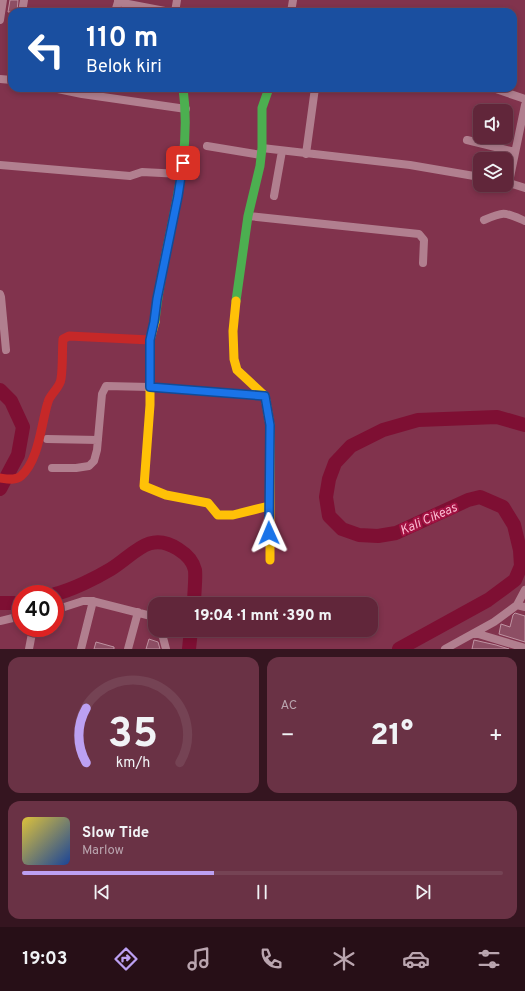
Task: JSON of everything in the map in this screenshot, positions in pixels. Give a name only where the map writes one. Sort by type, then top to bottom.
[{"type":"street","points":[[0,20],[3,0]]},
{"type":"street","points":[[118,1],[151,8]]},
{"type":"street","points":[[87,92],[186,109]]},
{"type":"street","points":[[184,92],[186,109],[185,152],[150,340],[150,387],[144,486],[160,492],[208,503],[218,516],[233,516],[269,506]]},
{"type":"street","points":[[268,92],[262,108],[262,152],[248,216],[237,287],[233,330],[234,359],[237,370],[265,396],[270,425],[270,560]]},
{"type":"street","points":[[306,154],[314,92]]},
{"type":"street","points":[[505,92],[525,99]]},
{"type":"street","points":[[513,161],[522,133],[525,106]]},
{"type":"street","points":[[467,140],[515,152]]},
{"type":"street","points":[[207,146],[262,152],[282,151],[410,165],[473,176]]},
{"type":"street","points":[[274,196],[282,151]]},
{"type":"street","points":[[0,165],[130,176],[142,172],[181,174]]},
{"type":"street","points":[[513,184],[525,188]]},
{"type":"street","points":[[484,220],[501,213],[509,214],[525,221]]},
{"type":"street","points":[[248,216],[419,234],[424,240],[423,263]]},
{"type":"street","points":[[0,294],[6,350]]},
{"type":"street","points":[[0,478],[11,479],[21,476],[33,459],[49,400],[60,385],[63,339],[69,336],[150,340]]},
{"type":"street","points":[[52,468],[76,468],[89,466],[94,460],[97,450],[102,394],[106,386],[150,387],[265,396]]},
{"type":"street","points":[[47,439],[98,440]]},
{"type":"street","points":[[445,649],[475,634],[494,622],[517,605],[525,590]]},
{"type":"street","points":[[64,607],[83,601],[93,601],[148,615]]},
{"type":"street","points":[[81,649],[93,601]]},
{"type":"street","points":[[517,605],[525,607]]},
{"type":"street","points":[[128,649],[138,612]]},
{"type":"street","points":[[0,621],[12,618]]},
{"type":"street","points":[[475,634],[525,648]]},
{"type":"street","points":[[29,649],[31,637]]},
{"type":"street","points":[[163,637],[166,649]]},
{"type":"building","points":[[10,0],[18,0],[17,8],[9,8]]},
{"type":"building","points":[[515,613],[525,616],[525,642],[499,634],[501,624],[510,627],[513,615]]},
{"type":"building","points":[[149,639],[158,642],[160,649],[146,649]]},
{"type":"building","points":[[474,640],[496,645],[509,649],[472,649]]},
{"type":"building","points":[[96,642],[114,647],[114,649],[94,649]]},
{"type":"waterway","name":"Kali Cikeas","points":[[0,390],[11,401],[23,427],[18,455],[0,489]]},
{"type":"waterway","name":"Kali Cikeas","points":[[399,649],[488,600],[515,580],[521,566],[520,550],[514,525],[503,507],[480,497],[468,500],[396,533],[378,536],[359,535],[342,529],[329,516],[326,497],[329,479],[335,463],[351,446],[383,430],[418,420],[497,417],[525,425]]},
{"type":"waterway","name":"Kali Cikeas","points":[[64,591],[91,580],[111,569],[142,547],[150,543],[159,542],[168,544],[178,549],[186,555],[193,564],[195,570],[194,597]]},
{"type":"waterway","name":"Kali Cikeas","points":[[0,603],[12,603]]},
{"type":"waterway","name":"Kali Cikeas","points":[[189,649],[190,637]]},
{"type":"traffic: fast","points":[[155,322],[164,263],[181,176],[185,118],[183,92]]},
{"type":"traffic: fast","points":[[236,301],[248,216],[260,166],[262,148],[262,108],[268,92]]},
{"type":"traffic: slow","points":[[236,301],[233,331],[234,359],[237,370],[265,396],[270,425],[270,560]]},
{"type":"traffic: slow","points":[[155,322],[150,340],[150,405],[144,486],[166,495],[208,503],[218,515],[233,515],[269,506]]},
{"type":"traffic: jam","points":[[0,478],[19,478],[32,461],[39,442],[48,402],[61,379],[63,339],[69,336],[150,340]]},
{"type":"route","points":[[183,163],[150,340],[150,387],[265,396],[270,425],[269,533]]}]
